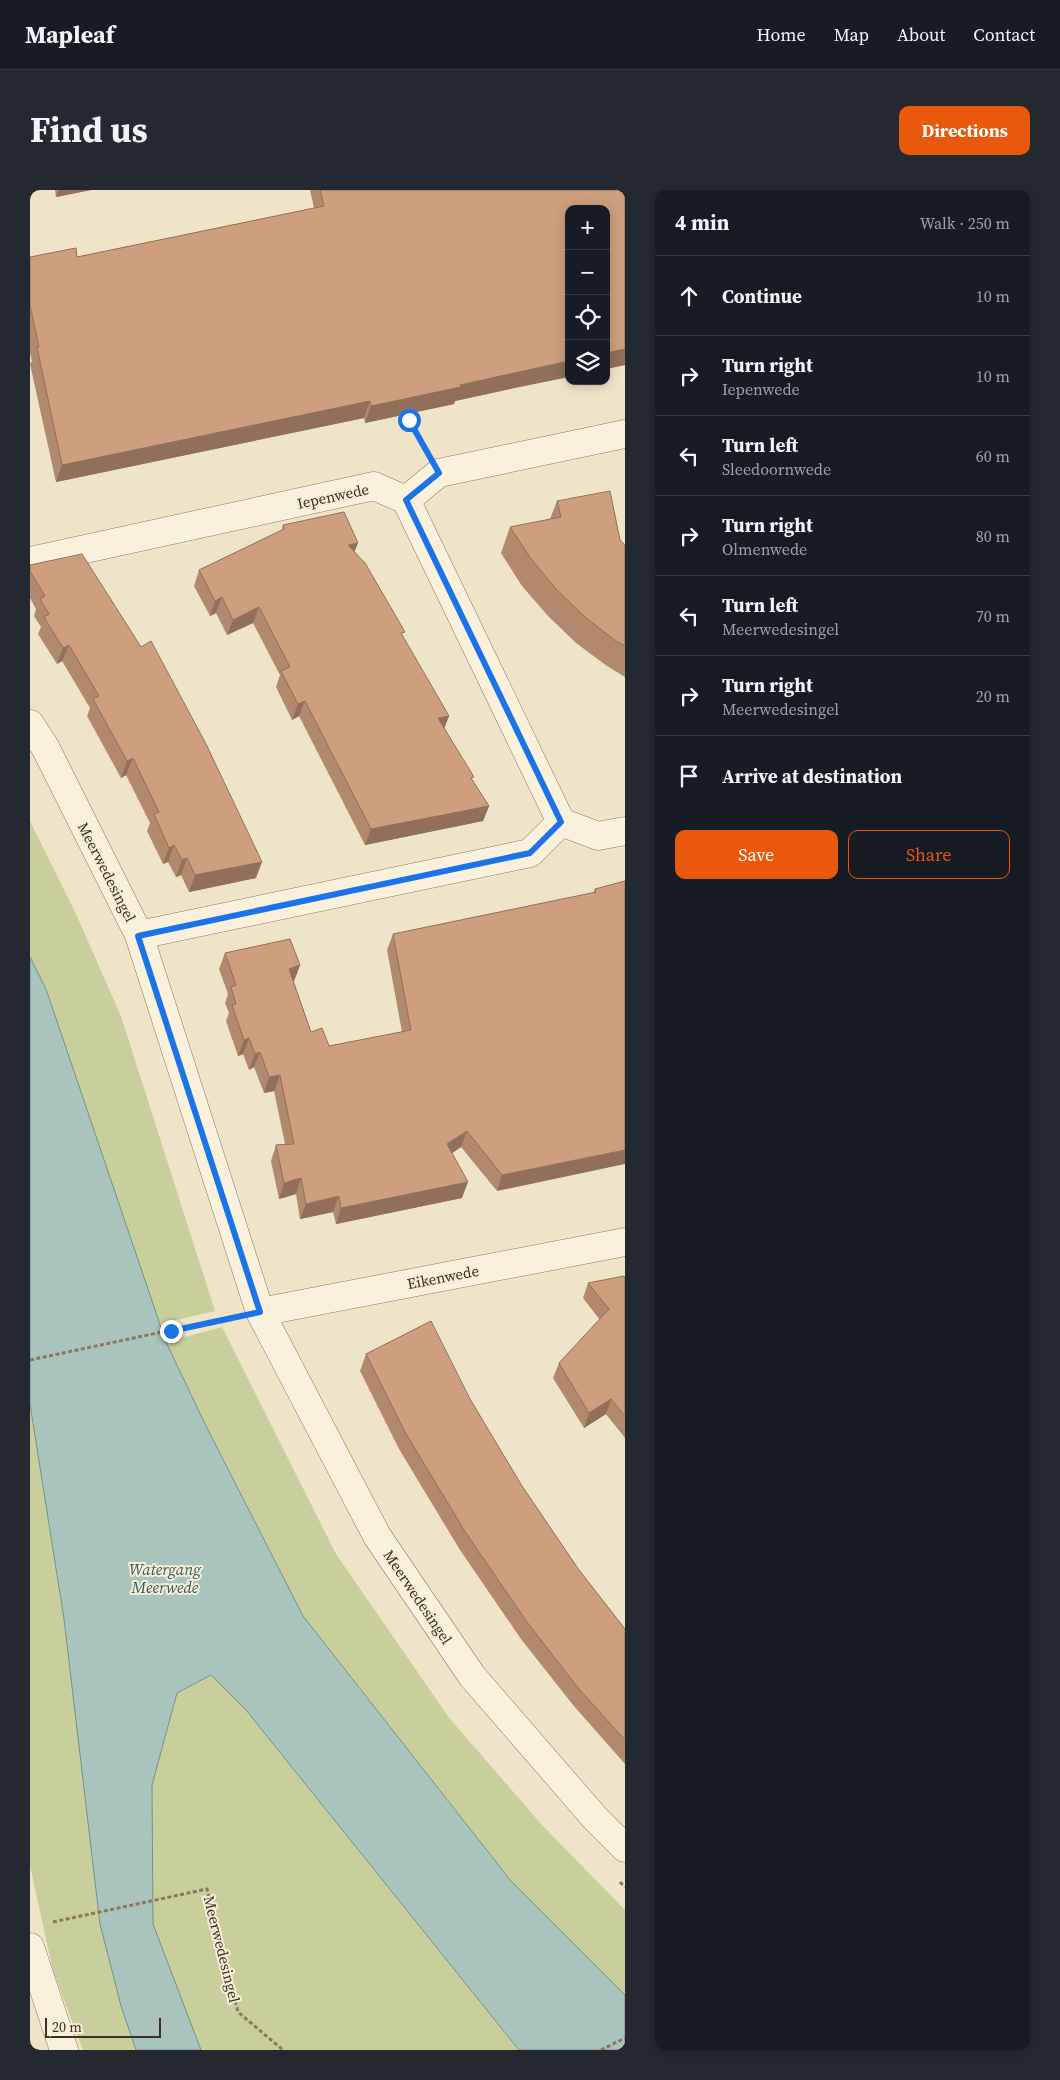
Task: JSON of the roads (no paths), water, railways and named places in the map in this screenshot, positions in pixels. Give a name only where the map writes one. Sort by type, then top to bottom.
[{"type":"street","points":[[625,434],[439,473],[406,500],[561,822],[598,836],[625,831]]},
{"type":"street","name":"Iepenwede","points":[[30,561],[374,486],[406,500]]},
{"type":"street","name":"Meerwedesingel","points":[[30,724],[49,756],[138,936],[260,1312],[377,1536],[466,1668],[595,1818],[625,1848]]},
{"type":"street","points":[[138,936],[530,853],[561,822]]},
{"type":"street","name":"Eikenwede","points":[[260,1312],[625,1242]]},
{"type":"street","points":[[30,1948],[64,2050]]},
{"type":"water","name":"Watergang Meerwede","points":[[30,957],[46,989],[166,1342],[205,1424],[303,1616],[511,1881],[625,1995],[625,2050],[519,2050],[246,1710],[211,1675],[177,1693],[152,1785],[153,1924],[201,2050],[136,2050],[121,2006],[100,1924],[64,1619],[30,1404]]}]
